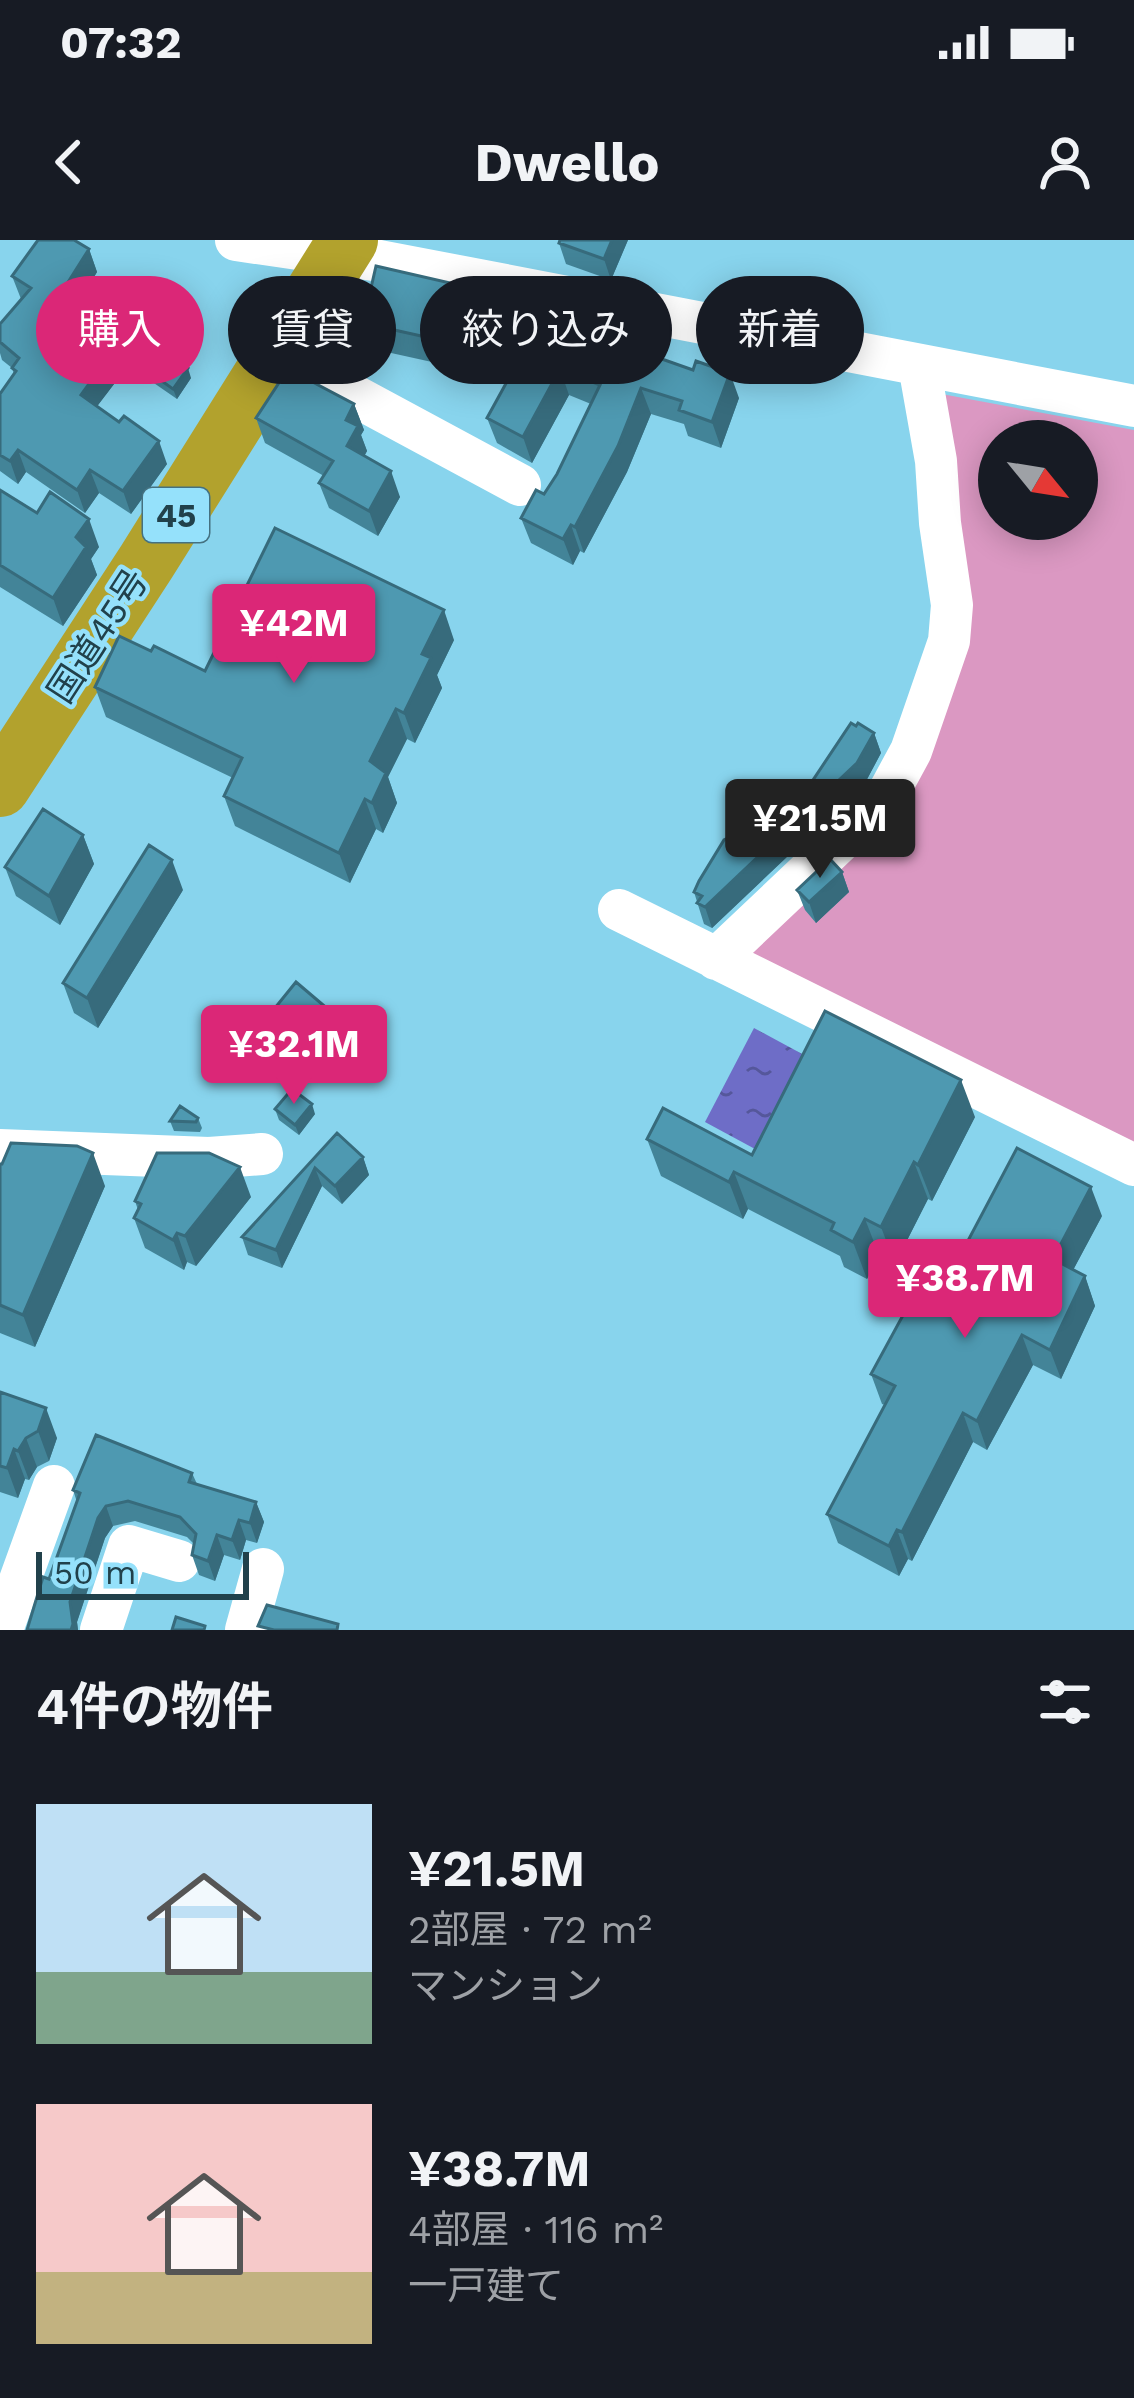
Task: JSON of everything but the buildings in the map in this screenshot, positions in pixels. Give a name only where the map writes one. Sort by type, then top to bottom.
[{"type":"highway","name":"国道45号","points":[[326,276],[343,248]]},
{"type":"highway","name":"国道45号","points":[[5,770],[257,384]]},
{"type":"street","points":[[236,240],[343,248],[380,261],[1134,406]]},
{"type":"street","points":[[716,958],[886,799],[910,751],[949,641],[952,605],[936,461],[919,365]]},
{"type":"street","points":[[333,384],[520,485]]},
{"type":"street","points":[[619,910],[1134,1165]]},
{"type":"street","points":[[0,1150],[208,1158],[262,1154]]},
{"type":"street","points":[[2,1630],[54,1486]]},
{"type":"street","points":[[101,1630],[129,1546],[179,1561]]},
{"type":"street","points":[[246,1630],[263,1568]]},
{"type":"shaded area","points":[[931,392],[1081,420],[978,420],[978,540],[1098,540],[1098,423],[1134,430],[1134,1144],[737,946],[894,802],[956,644]]},
{"type":"water","points":[[754,1028],[804,1055],[755,1149],[705,1122]]}]
